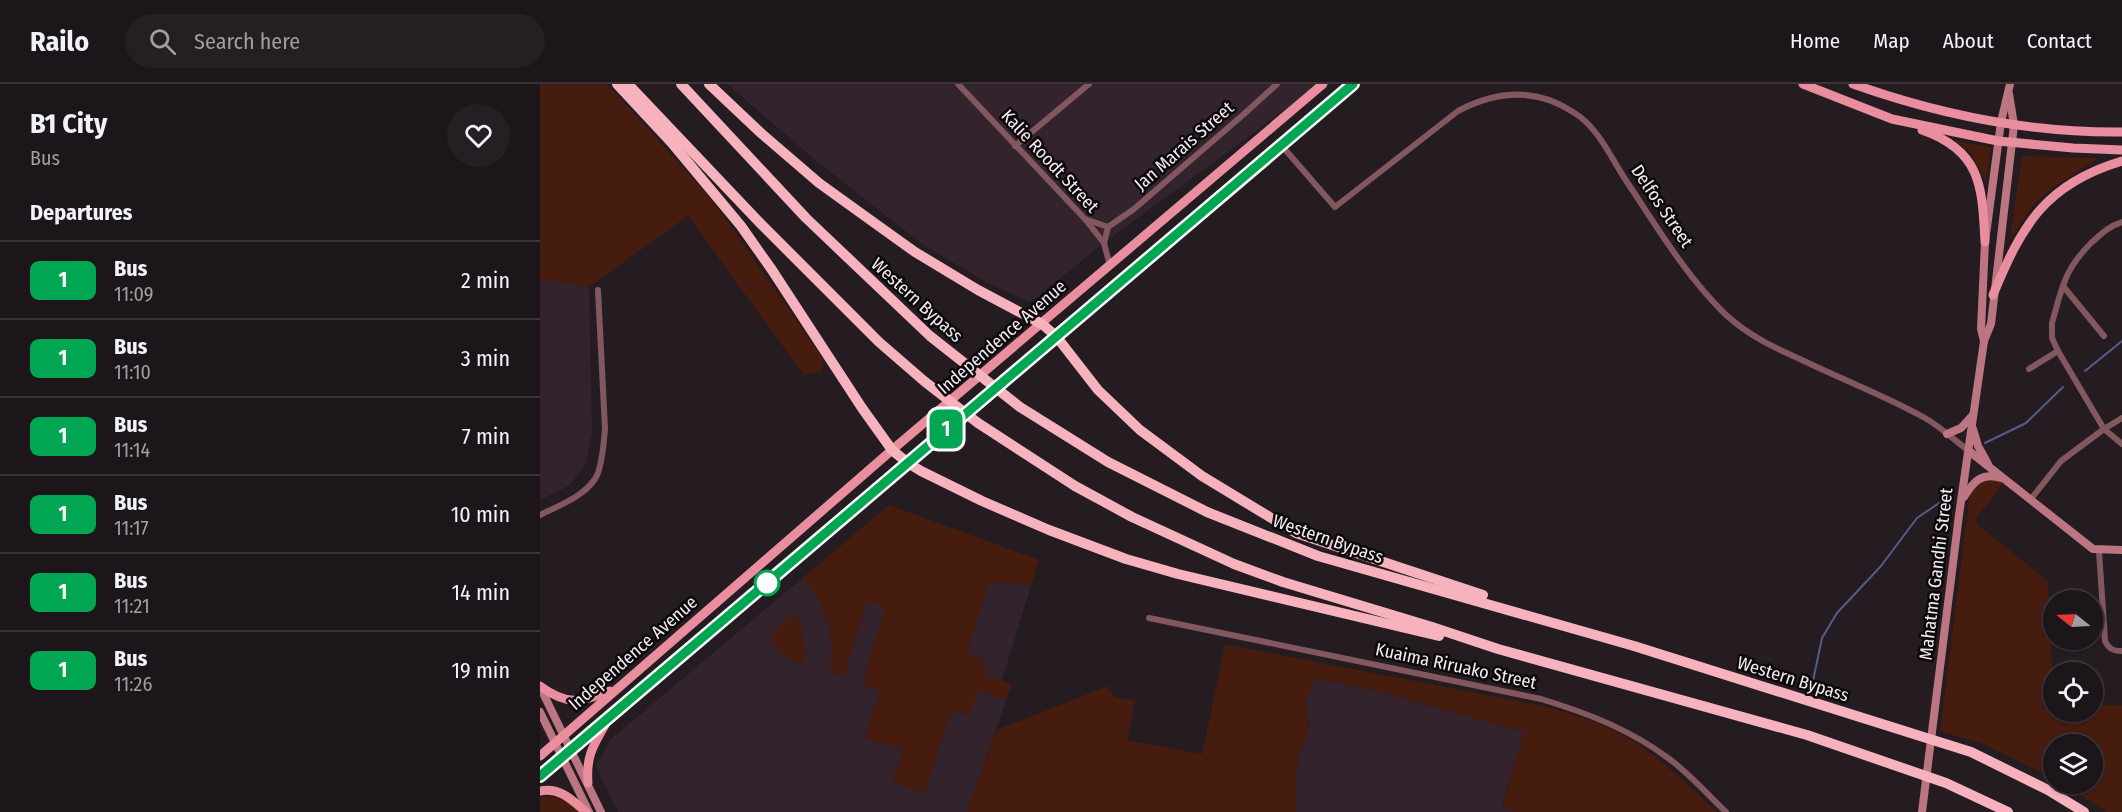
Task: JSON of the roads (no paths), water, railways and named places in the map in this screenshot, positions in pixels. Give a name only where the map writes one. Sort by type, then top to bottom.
[{"type":"highway","points":[[617,84],[676,148],[741,226],[892,450],[921,471],[1049,530],[1126,559],[1229,587],[1498,649],[1744,717],[1894,764],[1946,783],[2008,812]]},
{"type":"highway","points":[[628,84],[769,232],[879,342],[978,423],[1065,479],[1132,517],[1234,564],[1283,582],[1498,649]]},
{"type":"highway","name":"Western Bypass","points":[[681,84],[806,218],[868,278],[957,358],[1020,407],[1108,462],[1207,512],[1363,570],[1516,611],[1953,746],[1989,760],[2048,790],[2084,812]]},
{"type":"highway","points":[[709,84],[819,183],[862,214],[915,252],[978,290],[1042,324],[1056,336],[1098,390],[1140,430],[1202,476],[1296,532],[1496,600],[1516,611]]},
{"type":"main road","name":"Independence Avenue","points":[[540,756],[892,450],[1323,84]]},
{"type":"main road","name":"Independence Avenue","points":[[540,776],[1353,84]]},
{"type":"main road","points":[[1803,84],[1930,132],[1951,145],[1973,167],[1981,190],[1985,242]]},
{"type":"main road","points":[[1853,84],[1950,114],[2044,129],[2122,132]]},
{"type":"main road","points":[[1892,119],[1998,141],[2122,150]]},
{"type":"main road","points":[[1993,295],[2012,249],[2041,208],[2054,195],[2084,175],[2122,161]]},
{"type":"main road","points":[[540,686],[554,696],[578,701],[616,688]]},
{"type":"main road","points":[[588,783],[587,766],[590,753],[612,716]]},
{"type":"main road","points":[[540,791],[552,791],[568,796],[588,812]]},
{"type":"street","name":"Kalie Roodt Street","points":[[958,84],[1085,219],[1104,243],[1110,266]]},
{"type":"street","points":[[1015,146],[1089,84]]},
{"type":"street","name":"Jan Marais Street","points":[[1108,226],[1134,209],[1276,84]]},
{"type":"street","points":[[2009,94],[2010,84]]},
{"type":"street","name":"Delfos Street","points":[[1282,146],[1335,207],[1458,111],[1473,103],[1491,96],[1512,94],[1543,98],[1560,104],[1587,123],[1600,139],[1698,284],[1726,315],[1761,342],[1916,413],[1968,451]]},
{"type":"street","name":"Mahatma Gandhi Street","points":[[1984,341],[1981,329],[1985,242],[2001,122],[2009,94]]},
{"type":"street","name":"Mahatma Gandhi Street","points":[[1922,812],[1968,451],[1984,341],[1990,324],[2014,124],[2009,94]]},
{"type":"street","points":[[1085,219],[1108,226],[1104,243]]},
{"type":"street","points":[[2122,222],[2102,233],[2069,268],[2052,322],[2052,338],[2058,351],[2104,429],[2122,444]]},
{"type":"street","points":[[2063,286],[2104,336]]},
{"type":"street","points":[[540,516],[579,495],[595,479],[604,444],[598,290]]},
{"type":"street","points":[[2029,369],[2058,351]]},
{"type":"street","points":[[1947,434],[1961,428],[1974,414]]},
{"type":"street","points":[[2031,499],[2058,465],[2122,418]]},
{"type":"street","points":[[1972,426],[1978,446],[1989,466]]},
{"type":"street","points":[[1968,451],[2076,537],[2099,551],[2122,550]]},
{"type":"street","points":[[1961,502],[1972,485],[1980,478],[1990,476],[2004,479]]},
{"type":"street","points":[[2099,551],[2105,641],[2109,648],[2122,651]]},
{"type":"street","name":"Kuaima Riruako Street","points":[[1149,618],[1541,699],[1578,710],[1616,726],[1669,759],[1726,812]]},
{"type":"street","points":[[540,686],[602,812]]},
{"type":"street","points":[[540,712],[588,812]]},
{"type":"waterway","points":[[2085,371],[2122,341]]},
{"type":"waterway","points":[[1985,443],[2026,423],[2063,387]]},
{"type":"waterway","points":[[1813,681],[1822,638],[1837,613],[1881,566],[1917,518],[1945,499]]}]
